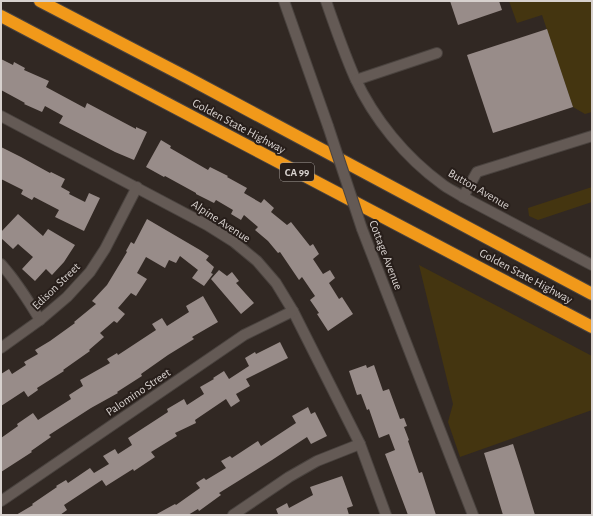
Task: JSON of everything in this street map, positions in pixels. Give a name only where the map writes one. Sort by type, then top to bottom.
[{"type":"highway","name":"Golden State Highway","points":[[40,1],[195,81],[592,294]]},
{"type":"highway","name":"Golden State Highway","points":[[1,16],[592,327]]},
{"type":"street","name":"Cottage Avenue","points":[[284,1],[362,229],[473,515]]},
{"type":"street","name":"Button Avenue","points":[[326,1],[356,80],[386,130],[408,155],[442,184],[462,197],[592,265]]},
{"type":"street","points":[[356,80],[437,53]]},
{"type":"street","name":"Alpine Avenue","points":[[1,116],[207,224],[234,242],[257,261],[276,283],[293,311],[360,444],[386,515]]},
{"type":"street","points":[[462,197],[477,172],[592,136]]},
{"type":"street","name":"Edison Street","points":[[1,348],[40,320],[67,297],[90,272],[105,249],[137,187]]},
{"type":"street","points":[[1,264],[13,277],[40,320]]},
{"type":"street","name":"Palomino Street","points":[[1,501],[244,335],[293,311]]},
{"type":"street","points":[[233,515],[289,477],[317,462],[360,444]]},
{"type":"shaded area","points":[[509,1],[592,1],[592,112],[585,114],[573,107],[542,15],[517,23]]},
{"type":"shaded area","points":[[592,187],[592,202],[538,220],[529,216],[528,208]]},
{"type":"shaded area","points":[[419,265],[592,356],[592,410],[460,457],[448,422],[453,404]]},
{"type":"building","points":[[450,1],[499,1],[502,10],[458,25]]},
{"type":"building","points":[[547,29],[573,107],[493,133],[467,55]]},
{"type":"building","points":[[1,59],[13,65],[14,62],[25,68],[24,70],[49,81],[46,87],[85,108],[87,103],[136,129],[136,127],[147,132],[134,160],[115,152],[59,123],[63,116],[45,106],[42,112],[24,104],[25,103],[1,90]]},
{"type":"building","points":[[161,140],[171,146],[170,148],[208,170],[210,167],[228,176],[227,177],[247,188],[244,193],[261,203],[264,199],[274,208],[271,212],[287,225],[291,222],[310,246],[313,244],[319,254],[313,259],[323,274],[330,270],[335,278],[329,283],[339,299],[342,297],[353,314],[328,331],[317,314],[319,313],[310,300],[315,296],[302,277],[299,280],[280,252],[278,253],[268,241],[255,230],[258,227],[244,215],[241,220],[231,214],[233,210],[216,200],[214,203],[146,167]]},
{"type":"building","points":[[1,147],[50,173],[51,172],[65,179],[61,187],[70,192],[69,194],[85,202],[89,193],[100,198],[84,231],[55,217],[59,210],[34,197],[32,200],[21,194],[23,190],[1,179]]},
{"type":"building","points":[[18,214],[43,236],[48,229],[75,245],[64,262],[52,275],[46,269],[35,281],[22,269],[33,257],[18,244],[13,249],[1,238],[1,232]]},
{"type":"building","points":[[147,219],[209,256],[206,260],[214,267],[211,273],[213,274],[204,286],[192,278],[198,270],[180,256],[176,263],[169,260],[165,268],[146,257],[137,273],[147,279],[136,296],[131,293],[118,308],[125,314],[117,323],[114,321],[100,333],[104,337],[89,350],[90,351],[63,370],[64,371],[37,388],[38,390],[28,397],[24,391],[1,406],[1,374],[9,369],[12,374],[26,365],[24,362],[38,354],[35,350],[75,323],[74,322],[96,304],[92,301],[107,285],[127,252],[126,251],[131,242],[134,244]]},
{"type":"building","points":[[219,270],[227,276],[232,272],[239,281],[236,283],[254,303],[241,314],[211,279]]},
{"type":"building","points":[[203,296],[218,322],[192,337],[194,339],[141,374],[142,376],[117,392],[118,393],[91,408],[49,435],[51,437],[31,451],[32,452],[1,472],[1,438],[18,426],[17,424],[33,413],[38,420],[71,399],[69,395],[83,386],[80,380],[110,363],[107,359],[117,353],[118,355],[156,330],[152,324],[162,318],[167,326],[189,312],[186,306]]},
{"type":"building","points":[[280,342],[288,358],[246,379],[250,386],[236,394],[240,401],[231,407],[226,399],[195,420],[196,423],[175,433],[177,436],[151,452],[155,457],[134,471],[133,469],[106,486],[102,480],[64,505],[67,510],[60,515],[16,515],[33,505],[32,504],[66,480],[68,483],[90,468],[94,473],[109,464],[103,456],[115,449],[118,454],[132,445],[128,438],[168,412],[167,409],[184,399],[187,405],[204,394],[200,387],[214,379],[213,378],[224,371],[229,379],[249,366],[245,358],[255,352],[256,354]]},
{"type":"building","points":[[366,365],[367,368],[374,365],[383,391],[389,389],[400,419],[404,418],[407,426],[404,427],[409,440],[408,441],[419,473],[422,472],[436,515],[408,515],[385,454],[395,450],[389,434],[379,438],[369,409],[367,410],[361,394],[357,395],[349,371]]},
{"type":"building","points":[[308,407],[311,414],[315,412],[327,436],[311,444],[307,437],[219,493],[221,495],[199,511],[198,509],[188,515],[155,515],[175,504],[176,505],[200,488],[196,483],[204,478],[206,480],[226,468],[221,461],[230,456],[232,458],[258,441],[261,446],[296,423],[292,416]]},
{"type":"building","points":[[513,444],[535,515],[503,515],[484,453]]},
{"type":"building","points":[[342,476],[353,506],[347,508],[349,515],[276,515],[278,514],[276,509],[287,503],[289,508],[313,495],[310,487]]}]
